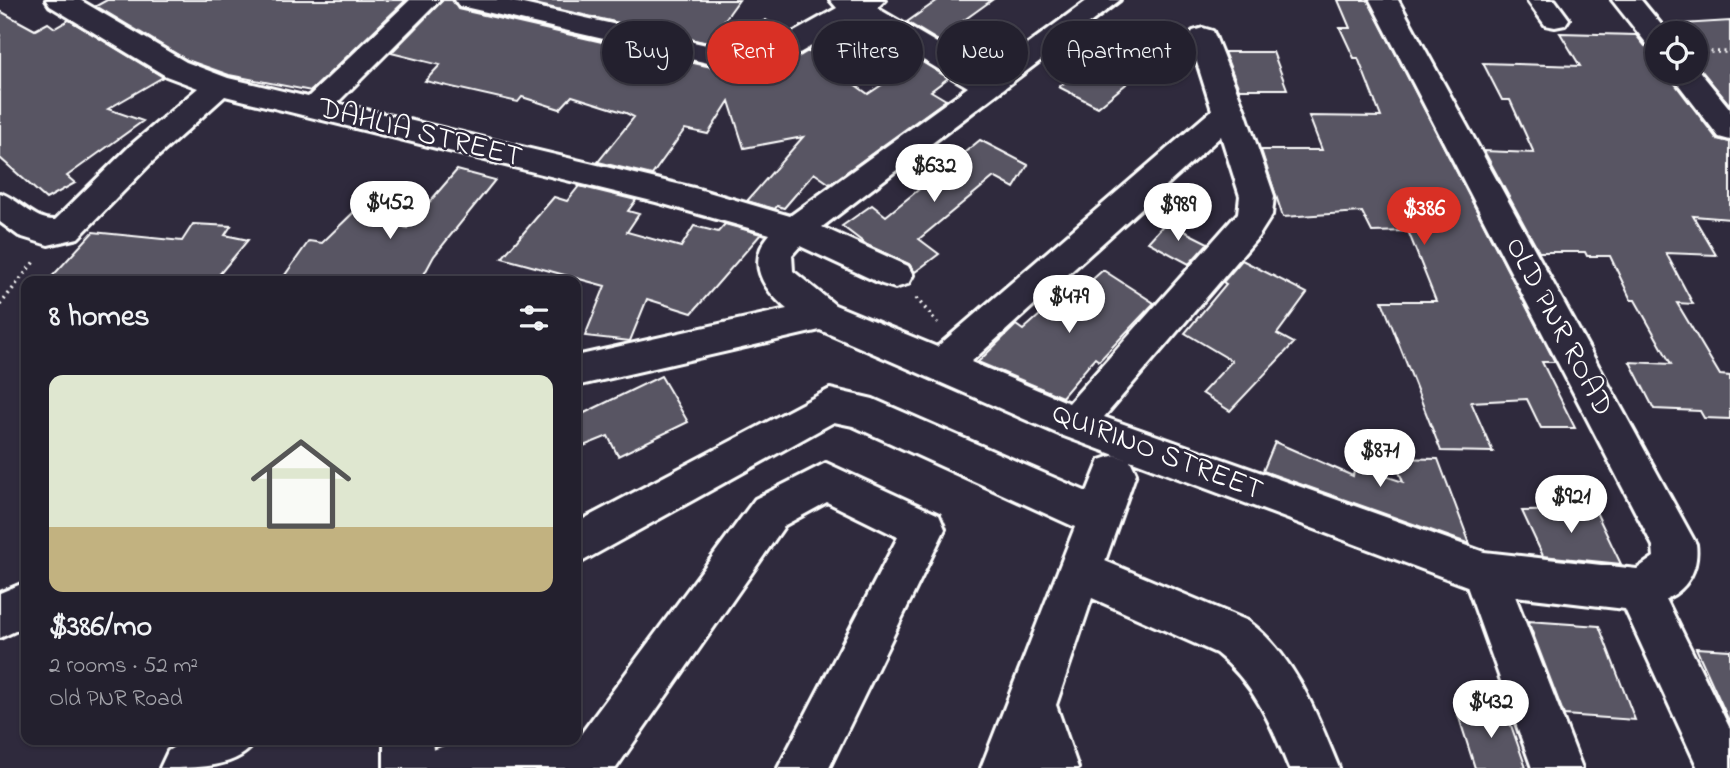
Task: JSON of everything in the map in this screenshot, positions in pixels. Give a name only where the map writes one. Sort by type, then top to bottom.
[{"type":"street","name":"DAHLIA STREET","points":[[60,0],[176,69],[219,85],[639,186],[797,228],[859,255],[895,275]]},
{"type":"street","points":[[314,108],[426,0]]},
{"type":"street","points":[[470,0],[719,59],[747,63],[772,57],[858,3],[988,86]]},
{"type":"street","points":[[797,228],[1106,0]]},
{"type":"street","name":"OLD PNR ROAD","points":[[1384,0],[1674,544],[1676,558],[1672,569],[1663,579],[1639,590]]},
{"type":"street","points":[[1626,0],[1645,23]]},
{"type":"street","points":[[1074,423],[1255,215],[1257,196],[1203,37]]},
{"type":"street","points":[[1694,84],[1730,130]]},
{"type":"street","points":[[0,205],[37,231],[55,234],[74,223],[142,153],[219,85]]},
{"type":"street","points":[[950,356],[1230,111]]},
{"type":"street","name":"QUIRINO STREET","points":[[797,228],[775,252],[772,264],[776,276],[822,316],[950,356],[1074,423],[1484,572],[1639,590]]},
{"type":"street","points":[[581,371],[822,316]]},
{"type":"street","points":[[581,542],[830,405],[859,411],[1100,518]]},
{"type":"street","points":[[1006,768],[1032,705],[1115,473]]},
{"type":"street","points":[[586,768],[770,512],[825,481],[924,529],[803,768]]},
{"type":"street","points":[[1081,572],[1232,637],[1250,648],[1274,683],[1314,768]]},
{"type":"street","points":[[1484,572],[1557,768]]},
{"type":"street","points":[[1639,590],[1723,768]]},
{"type":"street","points":[[0,616],[21,606]]},
{"type":"street","points":[[1032,705],[1053,768]]},
{"type":"street","points":[[185,768],[224,745]]},
{"type":"street","points":[[408,745],[409,768]]},
{"type":"street","points":[[449,768],[538,751],[562,761],[568,768]]},
{"type":"path","points":[[1708,52],[1730,52]]},
{"type":"path","points":[[22,276],[55,234]]},
{"type":"path","points":[[895,275],[950,356]]},
{"type":"path","points":[[0,305],[21,278]]},
{"type":"building","points":[[107,0],[406,0],[311,91],[229,75],[187,60],[96,6]]},
{"type":"building","points":[[443,0],[452,0],[458,9],[602,42],[602,84],[693,84],[693,63],[707,66],[707,84],[799,84],[799,56],[808,51],[813,55],[813,84],[854,84],[868,94],[883,84],[923,84],[923,62],[937,71],[937,84],[940,84],[931,91],[946,100],[830,184],[814,173],[784,208],[777,206],[775,209],[747,201],[803,137],[744,148],[729,101],[708,134],[685,129],[652,175],[598,162],[634,117],[626,113],[572,96],[560,109],[522,97],[518,102],[425,81],[440,65],[391,53]]},
{"type":"building","points":[[517,0],[739,0],[724,21],[707,21],[707,43],[693,40],[693,21],[610,21]]},
{"type":"building","points":[[938,0],[992,0],[963,21],[937,21],[937,40],[923,32],[923,21],[908,21]]},
{"type":"building","points":[[1338,0],[1368,0],[1555,362],[1542,362],[1575,428],[1541,428],[1527,399],[1471,402],[1493,452],[1441,451],[1382,301],[1436,301],[1408,231],[1372,232],[1362,212],[1283,217],[1261,150],[1322,150],[1309,116],[1381,117],[1358,58],[1354,58],[1340,28],[1350,28]]},
{"type":"building","points":[[0,11],[35,30],[48,23],[55,28],[69,20],[163,77],[108,109],[143,121],[67,176],[75,183],[46,199],[0,158]]},
{"type":"building","points":[[1730,21],[1730,105],[1708,79],[1708,22]]},
{"type":"building","points":[[1560,33],[1636,35],[1645,46],[1645,84],[1675,84],[1717,139],[1730,142],[1730,219],[1693,216],[1716,255],[1666,253],[1693,304],[1677,303],[1720,375],[1730,376],[1730,419],[1704,418],[1700,411],[1654,409],[1630,362],[1671,364],[1635,300],[1631,300],[1610,256],[1587,256],[1585,252],[1539,252],[1484,151],[1534,153],[1510,100],[1502,100],[1483,63],[1580,66]]},
{"type":"building","points":[[1224,52],[1273,52],[1287,89],[1239,89]]},
{"type":"building","points":[[1063,84],[1126,84],[1098,107],[1059,87]]},
{"type":"building","points":[[980,140],[1028,165],[1014,188],[994,177],[919,239],[939,254],[915,272],[909,264],[867,245],[842,226],[872,205],[886,216]]},
{"type":"building","points":[[457,170],[495,180],[434,256],[423,276],[284,276],[309,241],[322,243],[355,211],[407,228]]},
{"type":"building","points":[[579,186],[636,200],[628,211],[639,214],[627,232],[681,247],[694,226],[718,232],[725,224],[761,234],[692,313],[647,299],[630,341],[585,336],[605,286],[581,279],[581,276],[568,276],[502,258],[554,197],[567,201]]},
{"type":"building","points":[[1166,222],[1208,243],[1189,264],[1148,242]]},
{"type":"building","points":[[193,224],[231,226],[225,235],[248,240],[218,276],[53,276],[93,232],[182,241]]},
{"type":"building","points":[[1242,260],[1307,293],[1277,334],[1294,343],[1230,411],[1202,393],[1232,361],[1185,333],[1226,284],[1223,282]]},
{"type":"building","points":[[1103,270],[1154,303],[1099,361],[1095,358],[1062,397],[978,362],[1016,325],[1023,330],[1059,298],[1066,303]]},
{"type":"building","points":[[661,376],[688,422],[618,456],[608,436],[581,447],[581,415]]},
{"type":"building","points":[[1275,442],[1353,476],[1355,466],[1403,482],[1394,458],[1438,459],[1470,544],[1263,471]]},
{"type":"building","points":[[1595,510],[1621,564],[1543,556],[1522,511]]},
{"type":"building","points":[[1528,621],[1599,626],[1635,720],[1564,715]]},
{"type":"building","points":[[1696,648],[1730,650],[1730,723]]},
{"type":"building","points":[[1457,711],[1507,714],[1526,768],[1475,768]]}]
